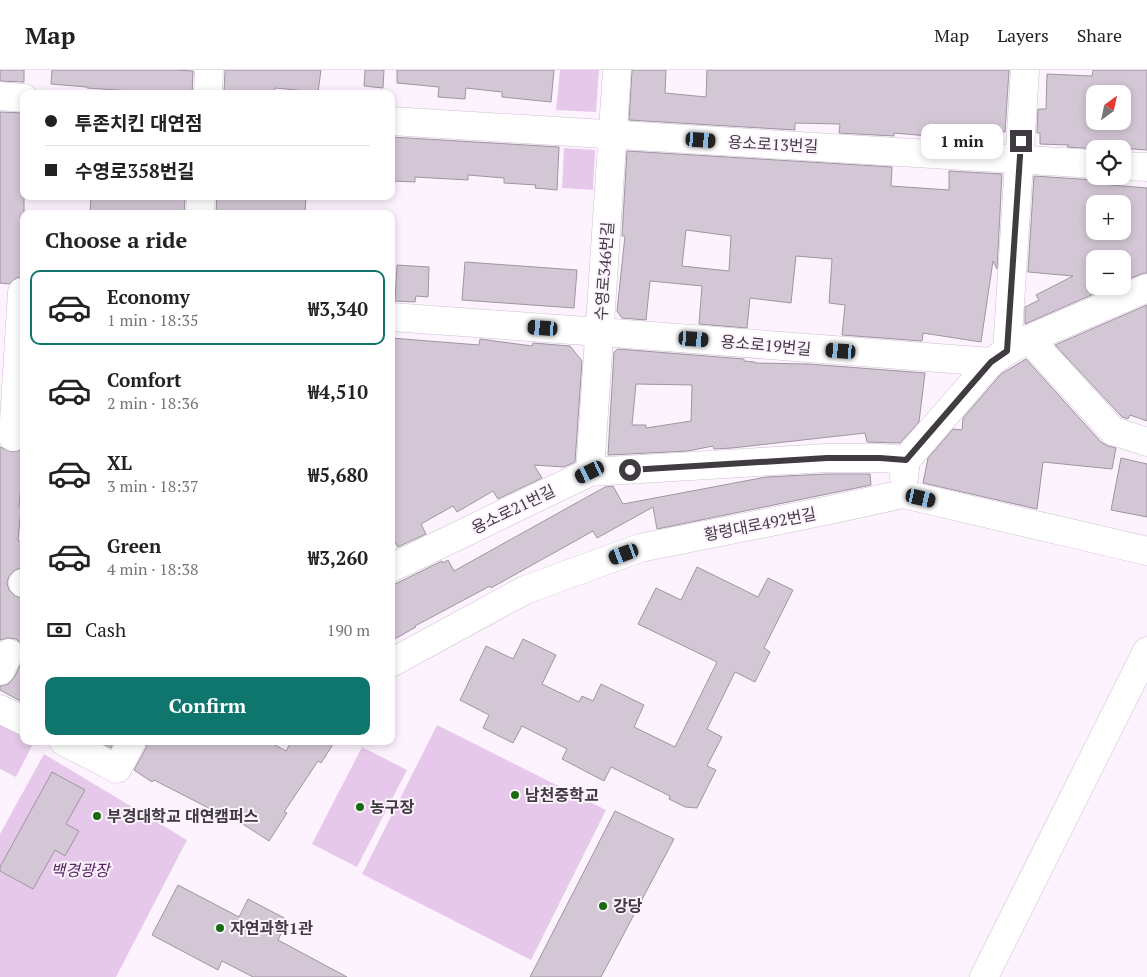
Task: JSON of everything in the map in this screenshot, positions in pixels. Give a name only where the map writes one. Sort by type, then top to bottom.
[{"type":"street","points":[[208,90],[209,70]]},
{"type":"street","name":"수영로346번길","points":[[590,472],[617,70]]},
{"type":"street","points":[[1009,351],[1025,70]]},
{"type":"street","points":[[0,96],[20,98]]},
{"type":"street","name":"용소로13번길","points":[[395,121],[1086,163]]},
{"type":"street","points":[[1131,166],[1147,167]]},
{"type":"street","points":[[903,494],[906,460],[1009,351],[1147,288]]},
{"type":"street","points":[[13,437],[15,292]]},
{"type":"street","name":"용소로19번길","points":[[395,317],[600,332],[1009,351]]},
{"type":"street","points":[[1009,351],[1113,431],[1147,442]]},
{"type":"street","name":"용소로21번길","points":[[395,563],[590,472],[827,458],[906,460]]},
{"type":"street","name":"황령대로492번길","points":[[395,661],[525,590],[640,548],[903,494],[1147,551]]},
{"type":"street","points":[[984,977],[1147,651]]},
{"type":"street","points":[[0,709],[20,719]]},
{"type":"street","points":[[72,745],[117,769],[130,745]]},
{"type":"green space","points":[[560,70],[599,70],[596,112],[556,110]]},
{"type":"green space","points":[[564,148],[595,150],[593,190],[562,188]]},
{"type":"green space","points":[[0,725],[20,735],[20,745],[32,745],[16,777],[0,769]]},
{"type":"green space","points":[[437,725],[606,810],[531,960],[362,874]]},
{"type":"green space","name":"농구장","points":[[362,747],[407,770],[357,867],[312,844]]},
{"type":"green space","name":"백경광장","points":[[44,754],[187,840],[116,977],[0,977],[0,834]]},
{"type":"building","points":[[0,70],[24,70],[24,82],[0,81]]},
{"type":"building","points":[[52,70],[193,71],[192,90],[116,90],[51,84]]},
{"type":"building","points":[[225,70],[321,70],[318,90],[275,88],[275,90],[224,90]]},
{"type":"building","points":[[365,70],[384,70],[383,88],[364,86]]},
{"type":"building","points":[[397,70],[554,70],[551,102],[502,97],[502,92],[466,88],[465,99],[438,97],[439,87],[397,83]]},
{"type":"building","points":[[632,70],[666,70],[665,93],[706,97],[707,70],[1009,70],[1005,132],[992,131],[991,142],[950,140],[951,138],[894,133],[894,136],[839,133],[840,124],[795,123],[795,130],[629,120]]},
{"type":"building","points":[[1093,70],[1147,70],[1147,150],[1131,149],[1131,140],[1086,140],[1086,148],[1067,147],[1069,145],[1040,144],[1040,133],[1037,133],[1038,109],[1046,109],[1047,74],[1092,76]]},
{"type":"building","points":[[0,112],[20,113],[20,200],[24,200],[24,210],[20,210],[20,278],[16,278],[9,284],[0,283]]},
{"type":"building","points":[[395,137],[559,147],[557,190],[535,188],[536,185],[504,183],[504,178],[468,175],[468,180],[415,177],[415,182],[395,181]]},
{"type":"building","points":[[627,151],[892,167],[891,186],[949,190],[949,171],[1002,174],[997,269],[993,261],[981,342],[923,333],[922,341],[842,335],[845,305],[829,303],[832,259],[796,256],[791,303],[750,298],[747,328],[699,324],[702,286],[650,281],[646,320],[622,318],[617,311],[625,236],[622,236]],"holes":[[[686,230],[731,236],[729,271],[682,266]]]},
{"type":"building","points":[[1034,176],[1086,179],[1086,185],[1147,188],[1147,273],[1131,278],[1131,250],[1086,250],[1086,295],[1091,295],[1025,324],[1025,307],[1039,300],[1036,295],[1073,276],[1028,272]]},
{"type":"building","points":[[91,200],[185,200],[184,210],[90,210]]},
{"type":"building","points":[[217,200],[306,200],[305,210],[216,210]]},
{"type":"building","points":[[465,262],[577,270],[574,308],[462,300]]},
{"type":"building","points":[[397,265],[429,267],[428,297],[416,296],[415,302],[395,301]]},
{"type":"building","points":[[1147,305],[1147,421],[1130,415],[1128,419],[1122,417],[1055,345]]},
{"type":"building","points":[[395,338],[479,345],[480,339],[532,346],[533,343],[570,346],[582,361],[575,462],[564,467],[534,465],[542,478],[498,499],[493,491],[457,512],[453,506],[421,524],[426,534],[398,547],[395,542]]},
{"type":"building","points":[[618,349],[744,359],[744,361],[755,363],[808,364],[925,373],[919,422],[900,443],[867,442],[865,433],[732,448],[714,449],[713,446],[688,451],[608,455],[614,352]],"holes":[[[636,384],[692,385],[691,421],[646,428],[646,425],[632,425]]]},
{"type":"building","points":[[1026,359],[1101,442],[1116,448],[1112,469],[1043,462],[1037,509],[923,483],[928,458],[953,429],[962,430],[963,418],[1001,374]]},
{"type":"building","points":[[0,447],[12,452],[20,450],[20,519],[18,541],[20,541],[20,568],[9,576],[7,583],[9,590],[20,598],[20,642],[16,639],[8,638],[0,640]]},
{"type":"building","points":[[1121,458],[1147,464],[1147,517],[1111,510]]},
{"type":"building","points":[[870,474],[871,485],[657,529],[653,507],[597,538],[593,531],[491,588],[490,586],[415,626],[395,639],[395,584],[442,561],[443,563],[448,560],[454,571],[605,487],[613,486],[623,504],[766,477]]},
{"type":"building","name":"남천중학교","points":[[697,567],[758,597],[768,578],[793,590],[764,648],[770,652],[755,682],[735,672],[707,729],[722,737],[707,766],[716,770],[697,808],[685,807],[669,799],[670,796],[611,767],[604,781],[562,759],[567,749],[522,726],[513,743],[483,728],[489,715],[460,700],[486,646],[513,659],[523,639],[556,655],[542,684],[579,702],[582,696],[593,701],[601,684],[644,705],[634,727],[675,747],[717,662],[638,624],[656,588],[681,600]]},
{"type":"building","points":[[20,665],[20,701],[0,690],[0,686],[8,684],[14,678]]},
{"type":"building","points":[[147,745],[275,745],[286,751],[289,745],[332,745],[321,763],[318,761],[284,812],[287,813],[269,841],[235,819],[234,821],[154,780],[152,782],[134,770]]},
{"type":"building","points":[[52,772],[85,790],[66,824],[79,831],[65,856],[55,850],[33,889],[0,871],[0,867]]},
{"type":"building","name":"강당","points":[[615,811],[674,839],[601,977],[530,977]]},
{"type":"building","name":"자연과학1관","points":[[178,885],[239,917],[248,899],[288,920],[278,940],[347,977],[253,977],[222,961],[218,970],[152,935]]},
{"type":"place","name":"남천중학교","points":[[515,795]]},
{"type":"place","name":"농구장","points":[[360,807]]},
{"type":"place","name":"부경대학교 대연캠퍼스","points":[[97,816]]},
{"type":"place","name":"강당","points":[[603,906]]},
{"type":"place","name":"자연과학1관","points":[[220,928]]},
{"type":"route","points":[[630,470],[827,458],[906,460],[991,362],[1007,351],[1021,141]]}]
